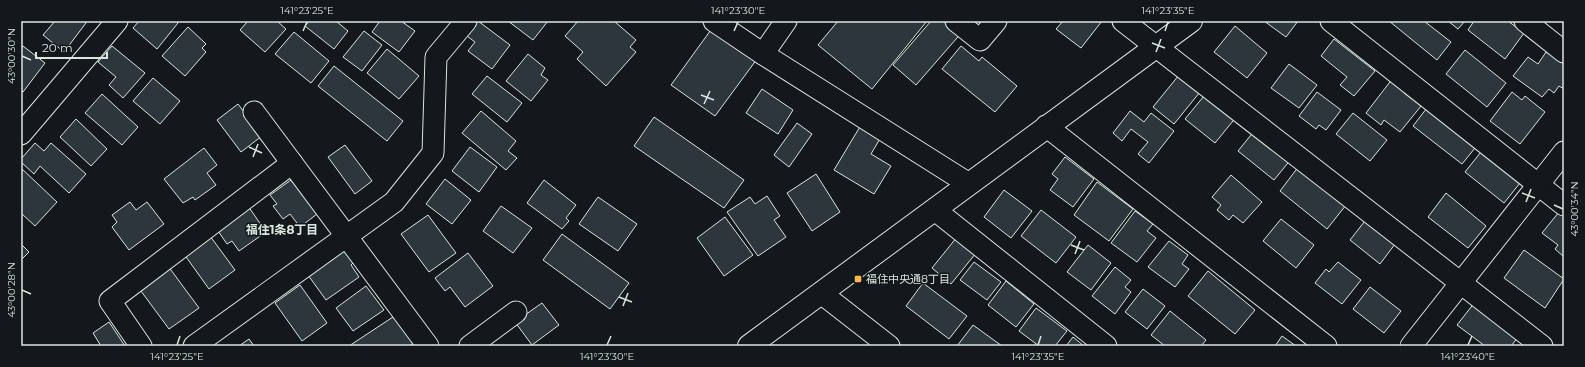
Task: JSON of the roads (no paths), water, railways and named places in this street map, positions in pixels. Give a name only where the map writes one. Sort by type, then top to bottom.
[{"type":"street","points":[[21,134],[117,21]]},
{"type":"street","points":[[194,346],[394,202],[433,153],[436,57],[466,21]]},
{"type":"street","points":[[714,21],[763,54],[969,184]]},
{"type":"street","points":[[763,54],[786,21]]},
{"type":"street","points":[[956,21],[980,40],[996,21]]},
{"type":"street","points":[[1123,21],[1156,48],[1462,282],[1542,346]]},
{"type":"street","points":[[749,346],[1046,126],[1156,48],[1191,21]]},
{"type":"street","points":[[1331,21],[1564,205]]},
{"type":"street","points":[[1525,21],[1564,52]]},
{"type":"street","points":[[254,112],[428,346]]},
{"type":"street","points":[[1046,126],[1326,346]]},
{"type":"street","points":[[1411,346],[1564,152]]},
{"type":"street","points":[[141,346],[110,301],[292,163]]},
{"type":"street","points":[[934,210],[1106,346]]},
{"type":"street","points":[[821,292],[889,346]]},
{"type":"street","points":[[470,346],[516,312]]},
{"type":"place","name":"福住中央通8丁目","points":[[858,279]]},
{"type":"district","name":"福住1条8丁目","points":[[282,230]]}]
